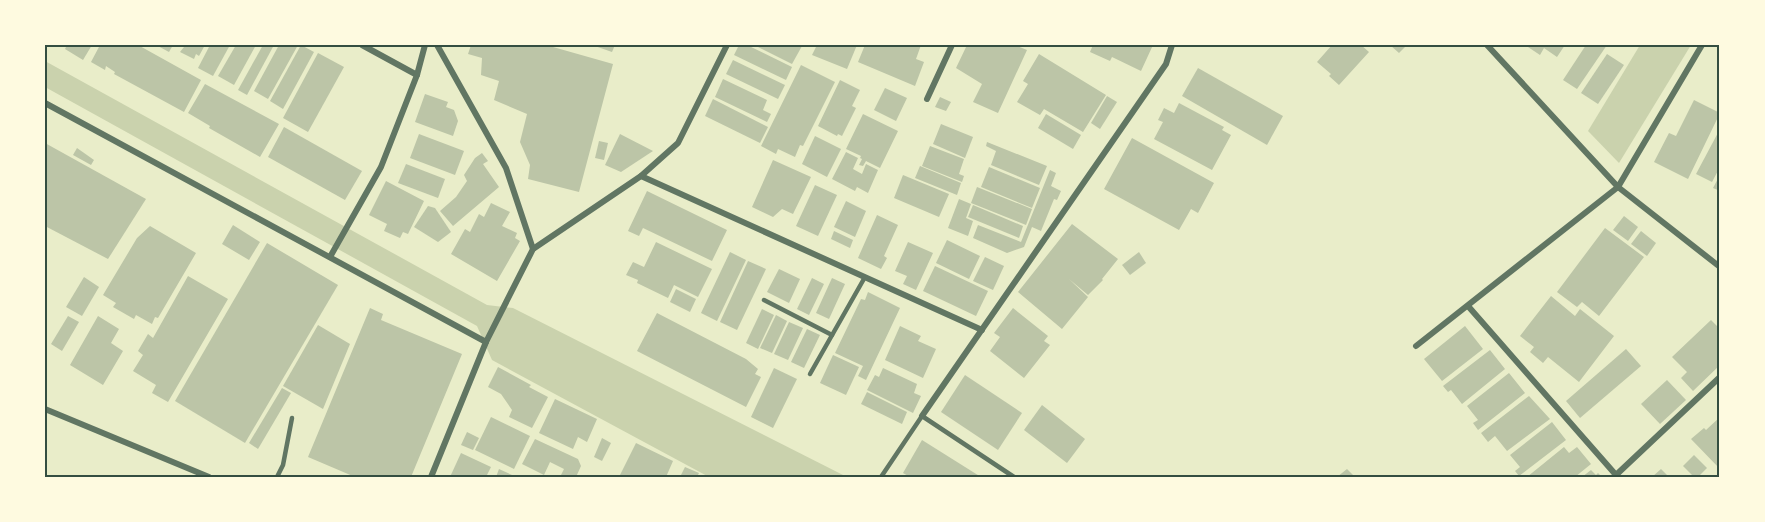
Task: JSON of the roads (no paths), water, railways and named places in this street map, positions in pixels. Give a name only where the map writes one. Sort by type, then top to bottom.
[{"type":"street","points":[[362,45],[417,75]]},
{"type":"street","points":[[330,257],[381,167],[417,75],[425,45]]},
{"type":"street","points":[[437,45],[506,168],[533,249]]},
{"type":"street","points":[[431,477],[486,342],[533,249],[641,176],[678,143],[727,45]]},
{"type":"street","points":[[927,99],[952,45]]},
{"type":"street","points":[[922,416],[1167,64],[1172,45]]},
{"type":"street","points":[[1487,45],[1618,187],[1720,267]]},
{"type":"street","points":[[1416,346],[1618,187],[1701,45]]},
{"type":"street","points":[[45,103],[486,342]]},
{"type":"street","points":[[641,176],[982,330]]},
{"type":"street","points":[[1468,306],[1616,475],[1720,377]]},
{"type":"street","points":[[45,409],[209,477]]},
{"type":"lane","points":[[810,374],[865,277]]},
{"type":"lane","points":[[764,300],[832,335]]},
{"type":"lane","points":[[881,477],[922,416],[1014,477]]},
{"type":"lane","points":[[277,477],[283,465],[292,418]]}]
